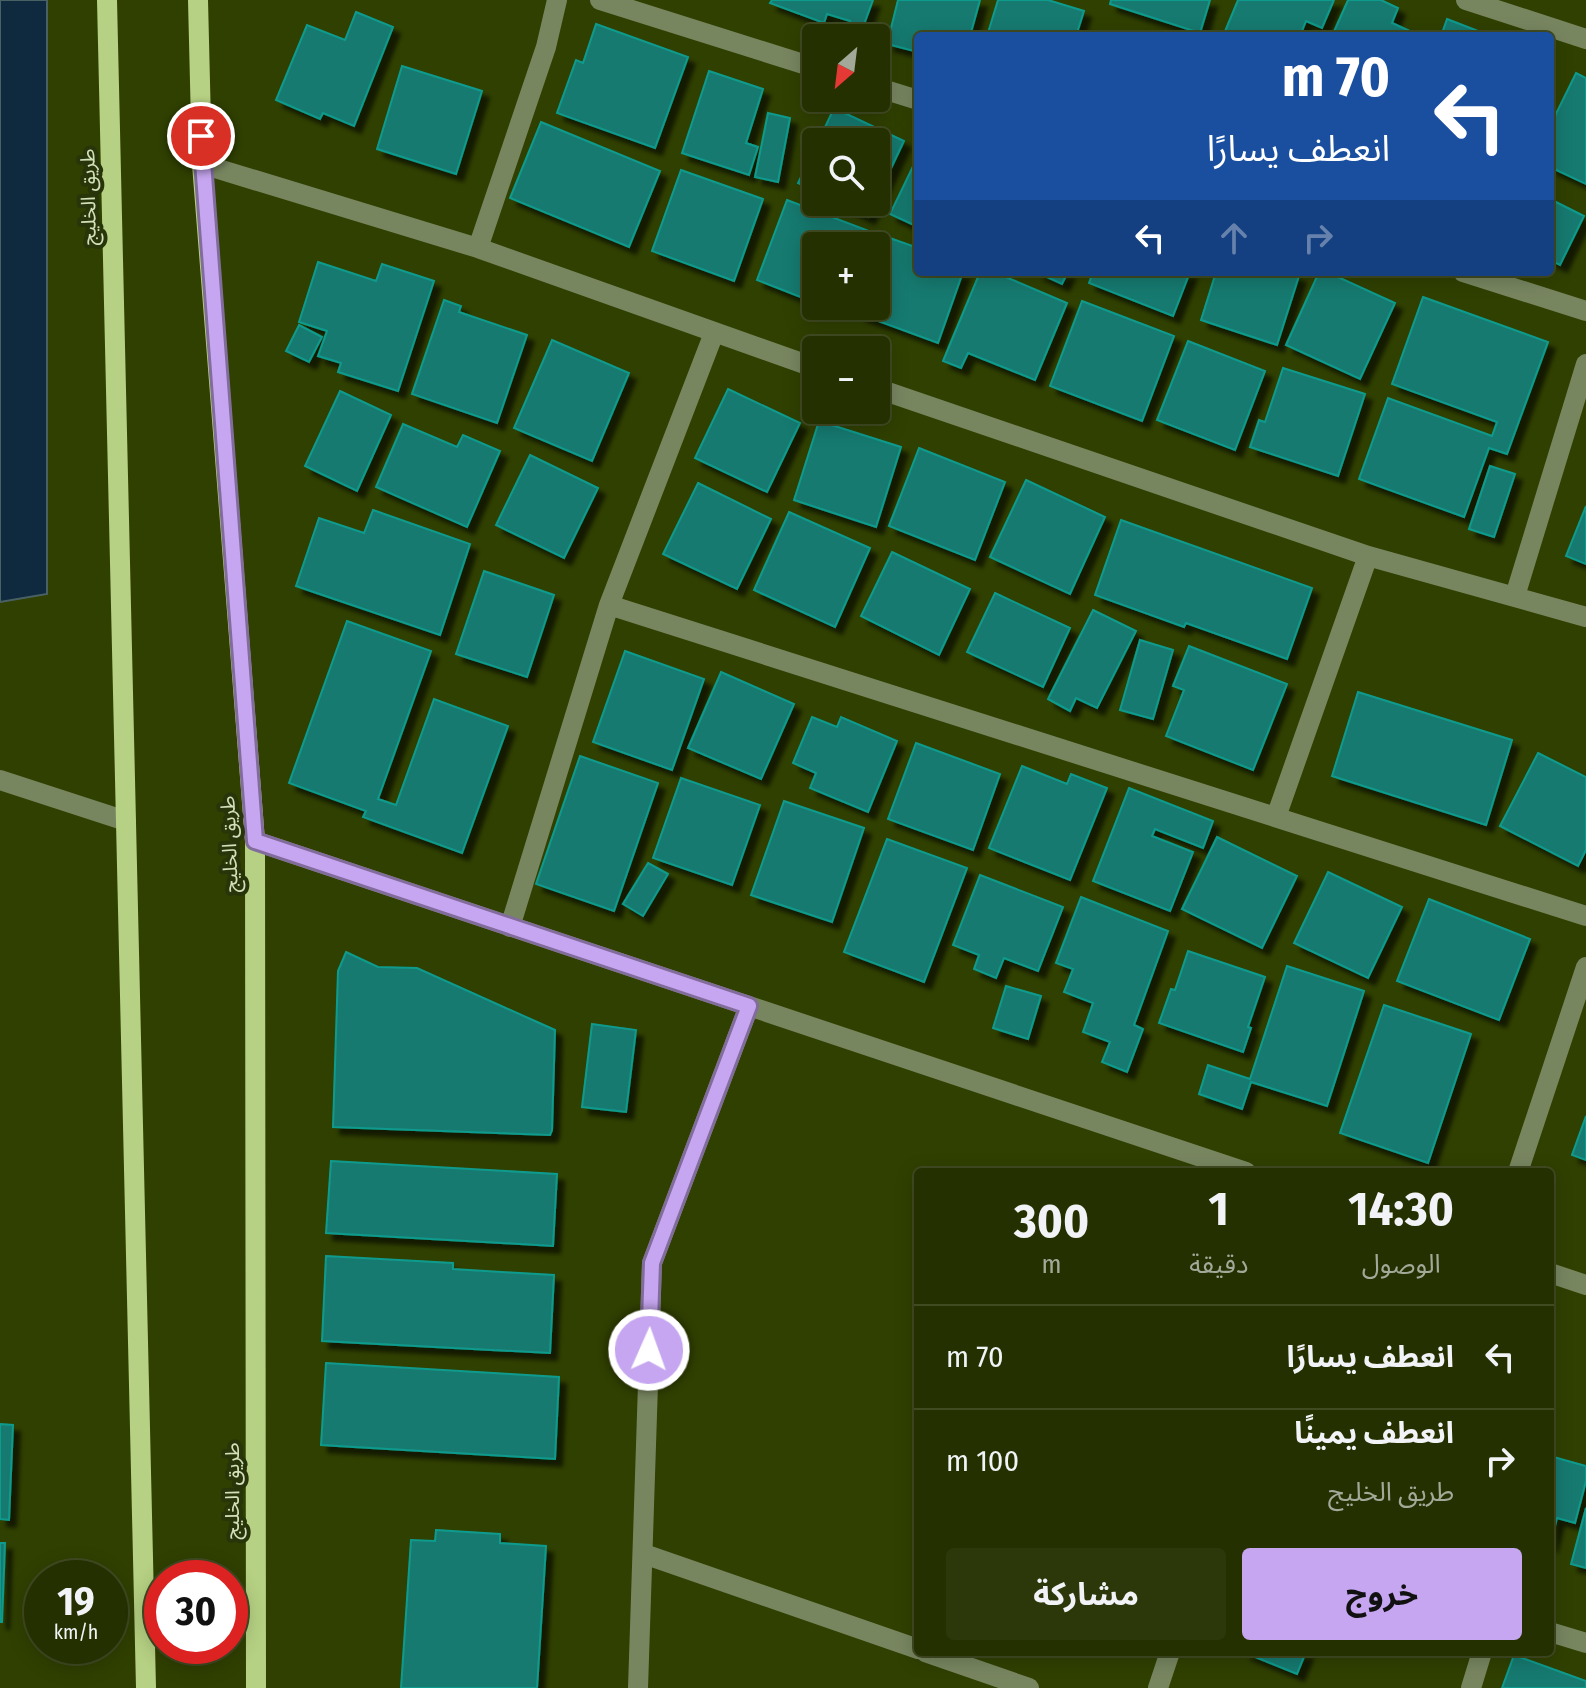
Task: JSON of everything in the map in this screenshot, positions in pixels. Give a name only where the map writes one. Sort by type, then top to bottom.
[{"type":"main road","name":"طريق الخليج","points":[[107,0],[146,1688]]},
{"type":"main road","name":"طريق الخليج","points":[[198,0],[202,164],[255,841],[256,1688]]},
{"type":"street","points":[[478,248],[546,47],[557,0]]},
{"type":"street","points":[[600,0],[802,64]]},
{"type":"street","points":[[1466,0],[1586,39]]},
{"type":"street","points":[[890,91],[914,99]]},
{"type":"street","points":[[202,164],[478,248],[802,363]]},
{"type":"street","points":[[1476,276],[1586,311]]},
{"type":"street","points":[[510,927],[609,605],[714,333]]},
{"type":"street","points":[[1515,596],[1586,364]]},
{"type":"street","points":[[890,393],[1368,556],[1586,617]]},
{"type":"street","points":[[1276,817],[1368,556]]},
{"type":"street","points":[[609,605],[1586,916]]},
{"type":"street","points":[[0,780],[126,821]]},
{"type":"street","points":[[255,841],[1234,1168]]},
{"type":"street","points":[[1519,1168],[1586,967]]},
{"type":"street","points":[[638,1688],[652,1263],[749,1006]]},
{"type":"street","points":[[1554,1274],[1586,1285]]},
{"type":"street","points":[[644,1554],[914,1648]]},
{"type":"street","points":[[1554,1633],[1586,1643]]},
{"type":"street","points":[[937,1656],[1029,1688]]},
{"type":"street","points":[[1158,1688],[1169,1656]]},
{"type":"street","points":[[1471,1688],[1481,1656]]},
{"type":"water","points":[[0,0],[47,0],[47,594],[0,602]]},
{"type":"building","points":[[772,0],[873,0],[864,24],[849,24],[850,21],[827,14],[824,23],[770,3]]},
{"type":"building","points":[[898,0],[980,0],[971,32],[914,32],[914,51],[890,45]]},
{"type":"building","points":[[998,0],[1048,0],[1084,11],[1077,32],[988,32]]},
{"type":"building","points":[[1111,0],[1210,0],[1200,32],[1110,4]]},
{"type":"building","points":[[1238,0],[1334,0],[1322,28],[1306,21],[1302,32],[1225,32]]},
{"type":"building","points":[[1348,0],[1381,0],[1398,8],[1392,23],[1412,32],[1334,32]]},
{"type":"building","points":[[356,12],[393,27],[354,126],[323,113],[320,119],[276,100],[307,25],[345,40]]},
{"type":"building","points":[[1447,19],[1481,32],[1442,32]]},
{"type":"building","points":[[596,24],[688,57],[655,148],[557,113],[576,60],[583,63]]},
{"type":"building","points":[[402,66],[482,91],[456,174],[377,149]]},
{"type":"building","points":[[709,71],[763,89],[746,143],[758,147],[749,175],[682,153]]},
{"type":"building","points":[[1576,73],[1586,78],[1586,184],[1554,169],[1554,118]]},
{"type":"building","points":[[832,112],[842,112],[876,128],[825,128]]},
{"type":"building","points":[[768,113],[790,118],[778,182],[755,177]]},
{"type":"building","points":[[541,122],[660,171],[629,247],[510,198]]},
{"type":"building","points":[[890,134],[904,141],[890,170]]},
{"type":"building","points":[[914,164],[914,225],[890,214]]},
{"type":"building","points":[[681,170],[763,199],[734,281],[652,251]]},
{"type":"building","points":[[787,200],[802,206],[802,216],[829,216],[869,231],[802,232],[802,298],[757,280]]},
{"type":"building","points":[[1554,201],[1584,216],[1560,265],[1554,262]]},
{"type":"building","points":[[890,238],[914,247],[914,276],[962,276],[938,343],[875,320],[890,320]]},
{"type":"building","points":[[318,262],[376,281],[382,264],[434,281],[398,391],[338,372],[341,363],[318,356],[327,331],[299,322]]},
{"type":"building","points":[[978,276],[1003,276],[1067,303],[1035,380],[968,353],[961,368],[943,361]]},
{"type":"building","points":[[1045,276],[1066,276],[1062,284]]},
{"type":"building","points":[[1092,276],[1188,276],[1173,316],[1089,283]]},
{"type":"building","points":[[1215,276],[1299,276],[1277,345],[1201,320]]},
{"type":"building","points":[[1317,276],[1336,276],[1395,303],[1360,379],[1286,345]]},
{"type":"building","points":[[1423,297],[1548,342],[1507,454],[1489,448],[1464,517],[1359,479],[1388,398],[1492,436],[1497,422],[1392,384]]},
{"type":"building","points":[[444,300],[461,306],[459,312],[527,335],[497,423],[412,394]]},
{"type":"building","points":[[1082,301],[1174,336],[1142,421],[1050,386]]},
{"type":"building","points":[[299,325],[322,337],[309,362],[286,351]]},
{"type":"building","points":[[552,340],[629,373],[592,461],[514,428]]},
{"type":"building","points":[[1188,341],[1265,371],[1235,450],[1157,420]]},
{"type":"building","points":[[1283,368],[1365,394],[1338,476],[1250,447],[1259,420],[1265,422]]},
{"type":"building","points":[[728,389],[800,423],[767,492],[695,458]]},
{"type":"building","points":[[340,391],[391,415],[357,491],[305,466]]},
{"type":"building","points":[[403,424],[457,447],[463,435],[500,451],[467,527],[376,487]]},
{"type":"building","points":[[818,424],[828,424],[901,447],[876,527],[794,500]]},
{"type":"building","points":[[919,448],[1005,482],[975,560],[889,526]]},
{"type":"building","points":[[530,455],[598,488],[564,558],[496,525]]},
{"type":"building","points":[[1490,466],[1515,474],[1494,537],[1469,529]]},
{"type":"building","points":[[1026,480],[1105,517],[1070,594],[990,557]]},
{"type":"building","points":[[698,483],[771,519],[737,589],[663,554]]},
{"type":"building","points":[[1586,506],[1586,564],[1566,556]]},
{"type":"building","points":[[373,510],[470,544],[440,635],[296,586],[319,518],[364,533]]},
{"type":"building","points":[[789,512],[870,548],[835,627],[754,590]]},
{"type":"building","points":[[1121,520],[1312,588],[1287,659],[1095,595]]},
{"type":"building","points":[[892,552],[970,589],[939,655],[861,616]]},
{"type":"building","points":[[484,571],[554,595],[527,677],[456,654]]},
{"type":"building","points":[[995,593],[1070,628],[1043,687],[967,652]]},
{"type":"building","points":[[1093,610],[1136,631],[1097,708],[1076,698],[1070,711],[1048,699]]},
{"type":"building","points":[[347,621],[431,651],[378,799],[396,805],[434,699],[508,726],[462,853],[363,817],[366,811],[289,783]]},
{"type":"building","points":[[1140,640],[1173,650],[1153,719],[1120,710]]},
{"type":"building","points":[[1189,646],[1287,684],[1253,770],[1166,736],[1184,690],[1173,686]]},
{"type":"building","points":[[625,651],[704,679],[672,770],[593,742]]},
{"type":"building","points":[[721,672],[794,704],[761,779],[688,748]]},
{"type":"building","points":[[1358,692],[1512,740],[1486,825],[1332,776]]},
{"type":"building","points":[[812,717],[837,727],[841,717],[897,741],[868,812],[810,788],[816,773],[793,763]]},
{"type":"building","points":[[916,743],[1000,774],[973,850],[888,819]]},
{"type":"building","points":[[1538,753],[1586,777],[1586,850],[1578,866],[1500,826]]},
{"type":"building","points":[[580,756],[658,783],[614,911],[536,884]]},
{"type":"building","points":[[1022,766],[1067,784],[1071,774],[1107,788],[1070,880],[989,848]]},
{"type":"building","points":[[681,778],[760,805],[732,885],[653,858]]},
{"type":"building","points":[[1129,788],[1213,821],[1203,848],[1155,829],[1152,836],[1193,852],[1170,911],[1093,881]]},
{"type":"building","points":[[784,801],[864,828],[832,922],[751,895]]},
{"type":"building","points":[[1217,837],[1297,876],[1262,948],[1182,909]]},
{"type":"building","points":[[887,839],[967,868],[924,982],[844,952]]},
{"type":"building","points":[[648,863],[668,874],[643,916],[623,904]]},
{"type":"building","points":[[1328,872],[1402,907],[1368,978],[1294,943]]},
{"type":"building","points":[[980,875],[1063,907],[1038,971],[1004,958],[996,978],[974,969],[979,955],[953,945]]},
{"type":"building","points":[[1081,897],[1168,931],[1134,1025],[1143,1029],[1127,1072],[1102,1062],[1110,1042],[1083,1032],[1093,1003],[1064,992],[1073,969],[1056,963]]},
{"type":"building","points":[[1429,899],[1530,939],[1499,1020],[1397,981]]},
{"type":"building","points":[[1188,951],[1265,977],[1243,1052],[1159,1023],[1171,989],[1175,990]]},
{"type":"building","points":[[346,952],[378,967],[417,968],[555,1030],[550,1135],[333,1127],[338,971]]},
{"type":"building","points":[[1287,966],[1364,991],[1327,1106],[1251,1082],[1242,1109],[1199,1094],[1208,1065],[1250,1079]]},
{"type":"building","points":[[1006,986],[1041,996],[1028,1039],[993,1028]]},
{"type":"building","points":[[1384,1005],[1471,1034],[1428,1163],[1340,1133]]},
{"type":"building","points":[[592,1024],[636,1030],[626,1112],[582,1107]]},
{"type":"building","points":[[1586,1116],[1586,1160],[1572,1155]]},
{"type":"building","points":[[331,1161],[557,1174],[553,1246],[326,1233]]},
{"type":"building","points":[[326,1256],[453,1263],[453,1269],[554,1275],[550,1353],[322,1341]]},
{"type":"building","points":[[326,1363],[559,1377],[555,1459],[321,1445]]},
{"type":"building","points":[[0,1424],[13,1425],[9,1520],[0,1519]]},
{"type":"building","points":[[1554,1457],[1586,1466],[1586,1481],[1575,1523],[1557,1518],[1554,1530]]},
{"type":"building","points":[[1586,1508],[1586,1568],[1571,1564]]},
{"type":"building","points":[[436,1530],[500,1534],[500,1543],[546,1546],[537,1688],[401,1688],[411,1540],[435,1541]]},
{"type":"building","points":[[0,1543],[5,1543],[2,1622],[0,1622]]},
{"type":"building","points":[[1253,1656],[1304,1656],[1297,1674]]},
{"type":"building","points":[[1514,1656],[1586,1681],[1586,1688],[1502,1688]]},
{"type":"route","points":[[201,136],[255,841],[749,1006],[652,1263],[649,1350]]}]
